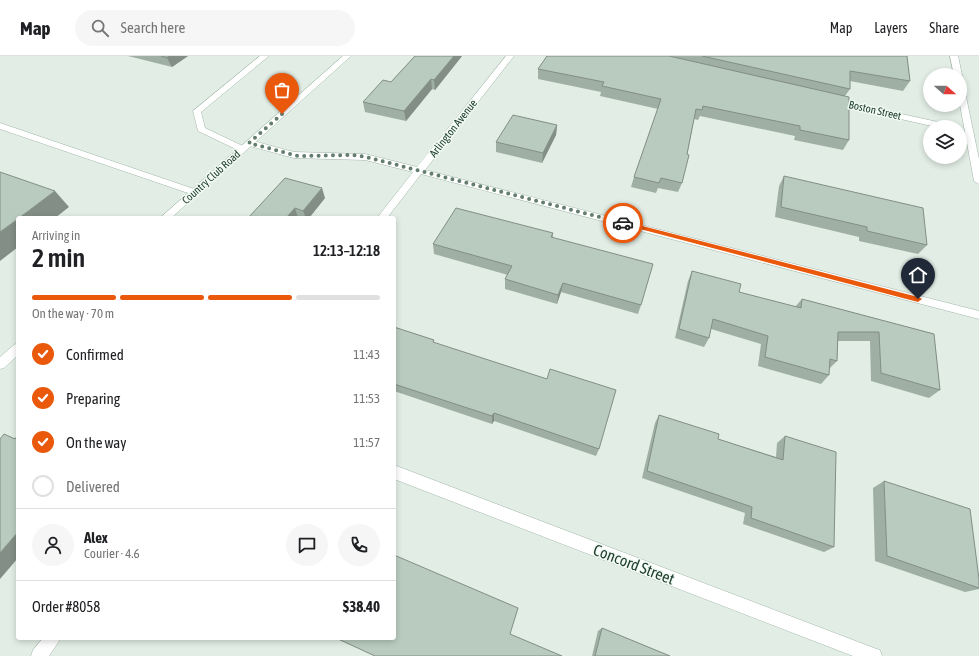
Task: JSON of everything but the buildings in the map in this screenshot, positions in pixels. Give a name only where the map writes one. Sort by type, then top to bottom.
[{"type":"street","points":[[265,56],[197,111],[202,129],[246,146],[298,156],[353,155],[366,157],[979,315]]},
{"type":"street","name":"Country Club Road","points":[[167,216],[347,56]]},
{"type":"street","name":"Arlington Avenue","points":[[384,216],[510,56]]},
{"type":"street","points":[[954,56],[957,68]]},
{"type":"street","name":"Boston Street","points":[[824,99],[923,122]]},
{"type":"street","points":[[0,126],[194,192]]},
{"type":"street","points":[[967,141],[979,181]]},
{"type":"street","points":[[0,364],[16,350]]},
{"type":"street","name":"Concord Street","points":[[396,473],[874,656]]},
{"type":"street","points":[[39,656],[51,640]]},
{"type":"way so far","points":[[282,114],[249,143],[298,156],[311,157],[353,155],[366,157],[623,223]]},
{"type":"route","points":[[623,223],[918,299]]}]
